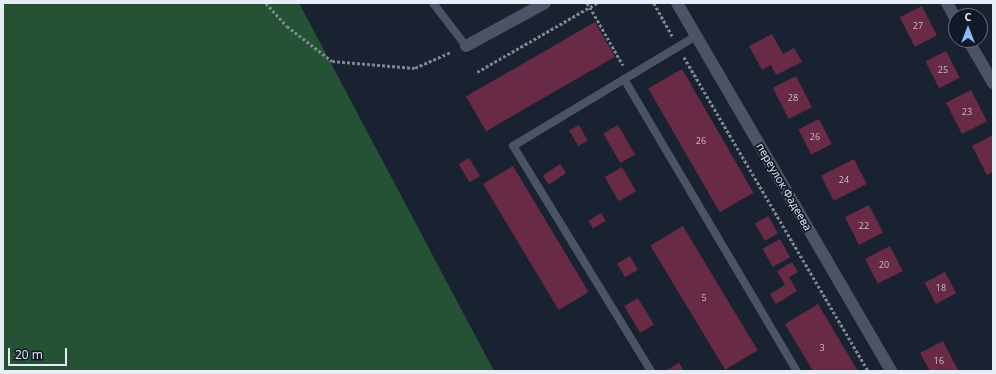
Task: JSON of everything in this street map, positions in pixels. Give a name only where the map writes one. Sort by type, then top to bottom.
[{"type":"street","points":[[466,46],[545,3]]},
{"type":"street","name":"переулок Фадеева","points":[[677,3],[891,371]]},
{"type":"street","points":[[973,48],[993,83]]},
{"type":"lane","points":[[433,3],[466,46]]},
{"type":"lane","points":[[651,371],[513,146],[696,36]]},
{"type":"lane","points":[[627,77],[797,371]]},
{"type":"path","points":[[266,3],[287,26],[332,61],[414,68],[466,46]]},
{"type":"path","points":[[588,3],[627,77]]},
{"type":"path","points":[[477,72],[597,3]]},
{"type":"path","points":[[654,3],[678,47],[868,371]]},
{"type":"green space","points":[[3,3],[299,3],[494,371],[3,371]]},
{"type":"building","points":[[922,6],[937,35],[915,47],[900,17]]},
{"type":"building","points":[[595,22],[615,57],[486,131],[466,96]]},
{"type":"building","points":[[772,34],[783,54],[794,48],[802,62],[776,75],[771,65],[762,70],[749,46]]},
{"type":"building","points":[[946,51],[960,78],[939,88],[926,61]]},
{"type":"building","points":[[682,69],[754,193],[720,212],[648,88]]},
{"type":"building","points":[[796,76],[812,107],[789,119],[773,88]]},
{"type":"building","points":[[971,90],[987,121],[962,134],[946,103]]},
{"type":"building","points":[[819,119],[832,144],[811,154],[799,129]]},
{"type":"building","points":[[579,125],[588,141],[578,146],[569,130]]},
{"type":"building","points":[[618,125],[635,154],[620,163],[603,134]]},
{"type":"building","points":[[993,135],[993,172],[987,175],[972,146]]},
{"type":"building","points":[[469,158],[480,176],[470,182],[459,164]]},
{"type":"building","points":[[854,159],[867,184],[834,201],[821,176]]},
{"type":"building","points":[[560,164],[566,173],[549,185],[543,176]]},
{"type":"building","points":[[513,166],[589,292],[559,310],[483,184]]},
{"type":"building","points":[[622,167],[636,191],[619,201],[605,177]]},
{"type":"building","points":[[869,205],[883,233],[859,245],[845,217]]},
{"type":"building","points":[[601,213],[606,221],[593,229],[588,221]]},
{"type":"building","points":[[768,216],[778,233],[765,241],[755,224]]},
{"type":"building","points":[[683,226],[758,350],[725,370],[650,246]]},
{"type":"building","points":[[780,239],[790,257],[773,267],[763,249]]},
{"type":"building","points":[[890,246],[903,271],[878,284],[865,259]]},
{"type":"building","points":[[630,256],[638,270],[625,277],[617,264]]},
{"type":"building","points":[[792,262],[798,272],[789,277],[797,291],[776,304],[770,294],[785,285],[777,271]]},
{"type":"building","points":[[945,272],[956,293],[936,304],[925,283]]},
{"type":"building","points":[[638,298],[654,325],[640,333],[624,306]]},
{"type":"building","points":[[818,304],[858,371],[813,371],[785,324]]},
{"type":"building","points":[[943,341],[958,370],[930,371],[920,353]]},
{"type":"building","points":[[679,363],[684,371],[667,370]]}]
